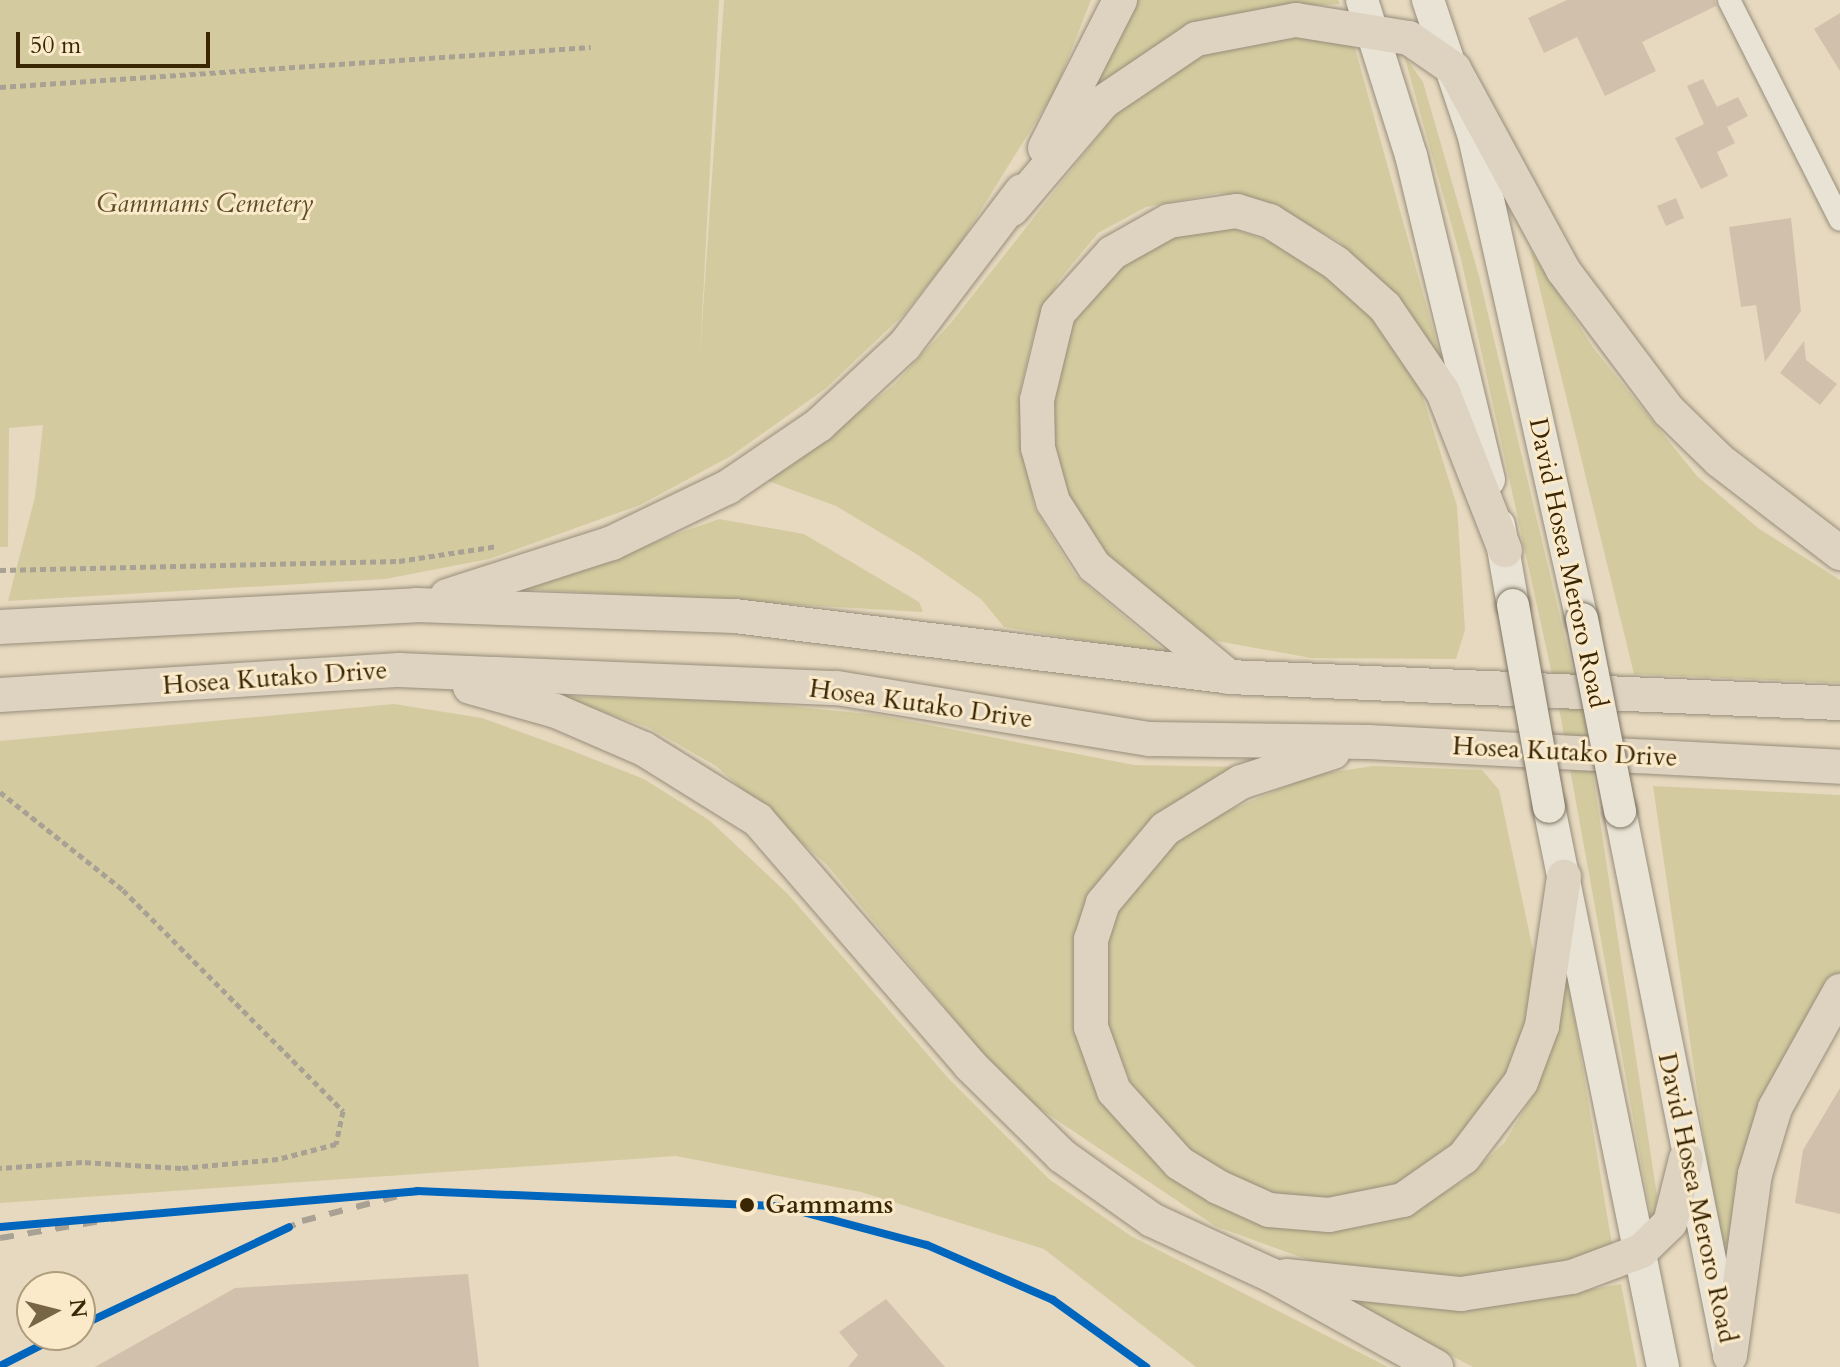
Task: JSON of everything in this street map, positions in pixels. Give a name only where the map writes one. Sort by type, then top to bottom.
[{"type":"main road","points":[[1012,209],[1120,0]]},
{"type":"main road","name":"David Hosea Meroro Road","points":[[1428,0],[1454,69],[1582,619],[1686,1159],[1731,1362]]},
{"type":"main road","points":[[1366,14],[1411,155],[1505,550],[1549,807],[1663,1367]]},
{"type":"main road","points":[[416,605],[612,543],[728,487],[819,425],[876,375],[1103,102],[1196,39],[1296,20],[1366,14],[1420,43],[1454,69],[1563,270],[1669,411],[1719,460],[1840,553]]},
{"type":"main road","points":[[1229,677],[1094,566],[1053,502],[1038,448],[1037,400],[1058,313],[1112,253],[1169,221],[1237,211],[1270,221],[1336,263],[1385,307],[1443,392],[1505,550]]},
{"type":"main road","points":[[0,627],[416,605],[735,616],[1229,677],[1840,703]]},
{"type":"main road","points":[[399,670],[571,717],[684,770],[758,820],[970,1065],[1062,1156],[1152,1220],[1271,1275],[1436,1367]]},
{"type":"main road","name":"Hosea Kutako Drive","points":[[0,695],[399,670],[837,688],[1149,739],[1368,742],[1840,767]]},
{"type":"main road","points":[[1368,742],[1241,782],[1207,802],[1165,829],[1103,903],[1086,984],[1098,1054],[1114,1091],[1179,1163],[1269,1210],[1367,1210],[1425,1187],[1464,1157],[1521,1082],[1550,990],[1564,877]]},
{"type":"main road","points":[[1731,1362],[1755,1174],[1775,1108],[1840,991]]},
{"type":"main road","points":[[1271,1275],[1461,1294],[1572,1277],[1641,1251],[1670,1223],[1686,1159]]},
{"type":"street","points":[[1729,0],[1840,220]]},
{"type":"path","points":[[0,87],[591,47]]},
{"type":"path","points":[[0,570],[399,561],[509,544]]},
{"type":"path","points":[[0,792],[123,890],[343,1111],[336,1144],[278,1159],[181,1168],[82,1162],[0,1168]]},
{"type":"green space","name":"Gammams Cemetery","points":[[0,0],[719,0],[700,354],[724,0],[1091,0],[1056,89],[958,247],[904,314],[825,389],[731,456],[640,505],[489,559],[385,579],[8,601],[35,497],[43,425],[9,428],[8,547],[0,547]]},
{"type":"green space","points":[[1130,0],[1338,0],[1340,4],[1269,8],[1196,25],[1087,102]]},
{"type":"green space","points":[[1351,34],[1444,369],[1339,241],[1255,198],[1218,193],[1146,207],[1098,233],[1059,280],[1034,334],[1019,395],[1034,507],[1075,575],[1169,655],[1004,627],[981,599],[918,555],[836,506],[768,481],[893,386],[950,324],[1122,106],[1204,51],[1268,36]]},
{"type":"green space","points":[[1404,55],[1423,82],[1479,276],[1585,722],[1657,1196],[1653,1228],[1557,697],[1461,259]]},
{"type":"green space","points":[[1223,225],[1303,253],[1386,331],[1417,378],[1457,506],[1465,630],[1456,659],[1311,658],[1217,641],[1186,625],[1103,555],[1074,512],[1056,471],[1051,419],[1060,352],[1078,313],[1144,244]]},
{"type":"green space","points":[[1530,249],[1594,349],[1697,476],[1758,528],[1840,580],[1840,683],[1634,674]]},
{"type":"green space","points":[[719,519],[804,534],[919,602],[923,612],[523,589]]},
{"type":"green space","points":[[555,696],[736,701],[878,715],[1134,765],[1243,767],[1126,849],[1080,933],[1078,1024],[1110,1103],[1316,1230],[1362,1226],[1414,1210],[1463,1181],[1504,1143],[1534,1094],[1568,979],[1613,1251],[1563,1268],[1475,1278],[1394,1276],[1330,1268],[1215,1226],[1015,1092],[827,865],[716,766],[648,727]]},
{"type":"green space","points":[[394,704],[482,718],[565,748],[644,779],[709,820],[788,894],[949,1079],[1049,1179],[1131,1236],[1388,1367],[1196,1367],[1044,1249],[861,1192],[676,1156],[0,1203],[0,741]]},
{"type":"green space","points":[[1373,766],[1482,770],[1499,790],[1536,964],[1531,1017],[1498,1100],[1440,1163],[1360,1202],[1272,1196],[1227,1177],[1187,1148],[1133,1087],[1110,1037],[1100,991],[1103,949],[1125,896],[1154,857],[1197,824],[1313,775]]},
{"type":"green space","points":[[1653,786],[1840,795],[1840,980],[1747,1161],[1728,1243],[1720,1248]]},
{"type":"green space","points":[[1621,1284],[1637,1367],[1473,1367],[1342,1298],[1415,1308],[1503,1305]]},
{"type":"building","points":[[1567,0],[1715,0],[1716,6],[1642,42],[1656,71],[1605,96],[1577,37],[1544,53],[1528,18]]},
{"type":"building","points":[[1840,13],[1840,71],[1814,29]]},
{"type":"building","points":[[1703,79],[1717,107],[1738,97],[1748,116],[1727,127],[1735,143],[1717,152],[1728,176],[1701,189],[1675,138],[1704,124],[1687,86]]},
{"type":"building","points":[[1676,198],[1684,218],[1666,226],[1657,206]]},
{"type":"building","points":[[1791,218],[1801,311],[1765,362],[1756,305],[1741,307],[1729,227]]},
{"type":"building","points":[[1804,341],[1806,360],[1837,384],[1820,405],[1780,373]]},
{"type":"building","points":[[1840,1088],[1840,1214],[1795,1203],[1803,1150]]},
{"type":"building","points":[[468,1274],[479,1367],[95,1367],[235,1288]]},
{"type":"building","points":[[886,1299],[945,1367],[848,1367],[858,1355],[839,1332]]},
{"type":"railway","points":[[96,1318],[302,1221],[417,1191]]},
{"type":"railway","points":[[0,1238],[138,1215]]},
{"type":"railway","points":[[0,1366],[30,1351]]},
{"type":"transit line","points":[[0,1227],[417,1191],[780,1206],[927,1245],[1053,1300],[1146,1367]]},
{"type":"transit line","points":[[96,1318],[289,1227]]},
{"type":"transit line","points":[[0,1366],[30,1351]]},
{"type":"place","name":"Gammams","points":[[747,1205]]}]
